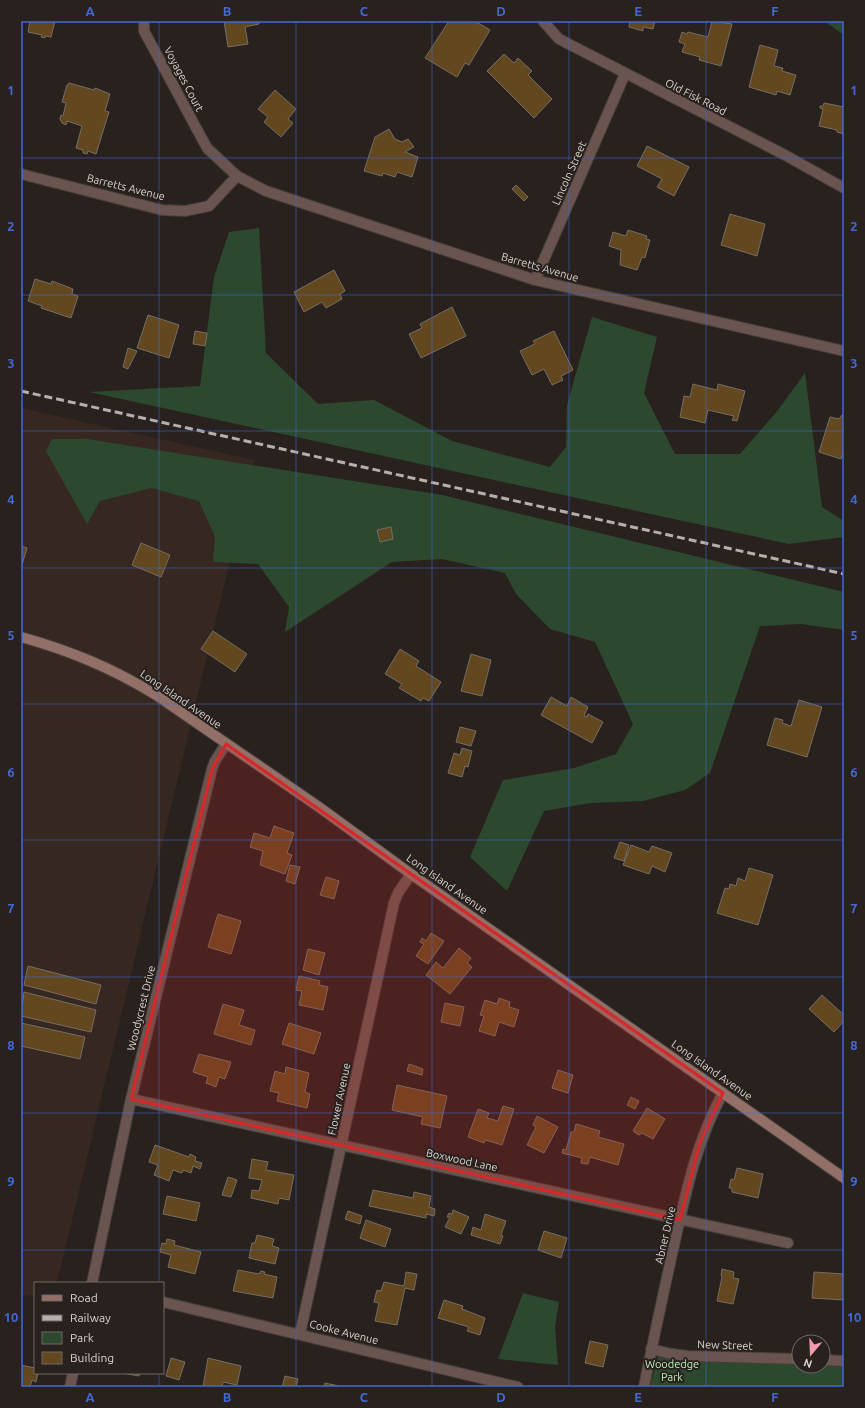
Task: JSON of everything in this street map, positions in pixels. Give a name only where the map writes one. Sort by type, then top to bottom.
[{"type":"street","name":"Voyages Court","points":[[144,21],[144,31],[207,148]]},
{"type":"street","name":"Old Fisk Road","points":[[543,21],[558,39],[783,154],[844,188]]},
{"type":"street","name":"Lincoln Street","points":[[535,280],[625,74]]},
{"type":"street","name":"Barretts Avenue","points":[[207,148],[238,176],[266,191],[535,280],[844,351]]},
{"type":"street","name":"Barretts Avenue","points":[[21,174],[162,210],[185,211],[209,206],[238,176]]},
{"type":"street","name":"Long Island Avenue","points":[[21,638],[71,652],[112,669],[156,695],[319,807],[411,874],[844,1178]]},
{"type":"street","name":"Woodycrest Drive","points":[[92,1282],[131,1099],[212,769],[215,761],[226,744]]},
{"type":"street","name":"Flower Avenue","points":[[300,1334],[394,903],[398,893],[411,874]]},
{"type":"street","name":"Abner Drive","points":[[644,1387],[680,1220],[700,1143],[706,1126],[723,1093]]},
{"type":"street","name":"Boxwood Lane","points":[[131,1099],[788,1243]]},
{"type":"street","name":"Cooke Avenue","points":[[164,1302],[518,1387]]},
{"type":"street","name":"New Street","points":[[651,1349],[688,1356],[791,1359]]},
{"type":"street","points":[[831,1360],[844,1361]]},
{"type":"street","points":[[70,1387],[73,1374]]},
{"type":"highlighted area","points":[[226,744],[723,1093],[700,1143],[680,1220],[131,1099],[212,769]]},
{"type":"shaded area","points":[[21,408],[254,460],[57,1282],[34,1282],[34,1296],[21,1295]]},
{"type":"green space","points":[[824,21],[844,21],[844,35]]},
{"type":"green space","points":[[259,228],[266,353],[318,404],[374,400],[452,441],[550,467],[566,447],[567,405],[592,317],[657,337],[644,393],[675,454],[740,454],[778,410],[805,373],[822,507],[844,521],[844,537],[789,544],[89,392],[200,386],[214,277],[229,232]]},
{"type":"green space","points":[[52,439],[87,439],[442,495],[844,592],[844,630],[801,624],[760,626],[710,773],[685,790],[643,801],[591,803],[544,811],[507,891],[470,857],[503,780],[574,768],[616,754],[633,724],[595,642],[550,629],[516,594],[505,573],[442,559],[392,562],[285,632],[289,607],[258,564],[213,562],[215,537],[199,501],[151,488],[100,501],[87,524],[46,451]]},
{"type":"green space","points":[[523,1293],[559,1302],[555,1327],[558,1365],[498,1359]]},
{"type":"green space","name":"Woodedge Park","points":[[659,1353],[791,1360],[791,1374],[831,1374],[831,1361],[844,1362],[844,1387],[650,1387]]},
{"type":"building","points":[[30,21],[55,21],[51,37],[45,36],[45,38],[41,37],[42,35],[28,32]]},
{"type":"building","points":[[224,21],[259,21],[259,24],[245,27],[248,44],[228,47]]},
{"type":"building","points":[[449,21],[475,21],[490,30],[469,65],[465,63],[457,77],[425,58]]},
{"type":"building","points":[[630,21],[655,21],[653,29],[643,27],[643,31],[629,27]]},
{"type":"building","points":[[712,21],[732,24],[721,66],[699,60],[700,57],[682,52],[685,44],[679,42],[682,32],[708,37]]},
{"type":"building","points":[[760,45],[778,50],[774,66],[783,68],[782,71],[796,75],[790,95],[777,91],[776,95],[749,87]]},
{"type":"building","points":[[504,54],[514,63],[518,58],[532,71],[528,75],[552,99],[534,118],[487,71]]},
{"type":"building","points":[[69,83],[94,90],[95,88],[110,94],[105,111],[109,112],[96,154],[88,151],[87,154],[83,153],[83,150],[76,148],[82,126],[67,121],[66,125],[62,123],[60,119],[61,115],[63,116],[66,103],[62,102]]},
{"type":"building","points":[[275,90],[296,109],[288,119],[293,123],[281,137],[264,122],[268,117],[258,109]]},
{"type":"building","points":[[824,103],[844,107],[844,134],[837,132],[837,130],[819,126],[823,109],[820,108],[820,106],[823,106]]},
{"type":"building","points":[[389,129],[395,139],[402,142],[408,139],[414,147],[405,152],[418,157],[412,177],[397,172],[395,177],[383,173],[382,176],[364,171],[375,137]]},
{"type":"building","points":[[647,146],[689,167],[674,196],[657,187],[662,179],[637,166]]},
{"type":"building","points":[[516,185],[528,197],[524,201],[512,189]]},
{"type":"building","points":[[730,214],[765,224],[757,256],[721,245]]},
{"type":"building","points":[[628,230],[647,236],[646,239],[650,240],[645,258],[642,257],[637,270],[620,265],[621,250],[609,246],[613,232],[626,236]]},
{"type":"building","points":[[334,270],[345,291],[340,294],[342,299],[326,308],[322,302],[304,312],[294,292]]},
{"type":"building","points":[[35,279],[51,284],[52,281],[73,289],[72,294],[78,296],[71,318],[41,308],[42,306],[28,301]]},
{"type":"building","points":[[452,307],[466,336],[421,358],[409,334],[422,328],[420,324]]},
{"type":"building","points":[[148,315],[179,325],[169,358],[137,348]]},
{"type":"building","points":[[195,331],[207,333],[205,346],[193,344]]},
{"type":"building","points":[[554,331],[573,370],[561,376],[563,380],[552,385],[544,369],[532,375],[520,351],[535,344],[533,341]]},
{"type":"building","points":[[128,348],[137,351],[128,369],[123,367]]},
{"type":"building","points":[[693,384],[717,390],[718,384],[745,391],[737,421],[732,420],[734,416],[708,410],[705,423],[680,417],[684,396],[690,397]]},
{"type":"building","points":[[842,415],[844,416],[844,450],[841,459],[819,452],[830,417],[839,419]]},
{"type":"building","points":[[391,527],[393,539],[380,542],[377,530]]},
{"type":"building","points":[[141,543],[170,555],[161,577],[132,565]]},
{"type":"building","points":[[21,546],[27,548],[21,568]]},
{"type":"building","points":[[213,631],[247,654],[235,672],[201,649]]},
{"type":"building","points":[[400,649],[419,661],[416,666],[441,682],[429,701],[423,698],[421,701],[399,688],[402,684],[385,674]]},
{"type":"building","points":[[471,654],[491,660],[482,696],[461,691]]},
{"type":"building","points":[[551,697],[567,706],[571,697],[588,707],[584,716],[587,717],[588,714],[603,722],[592,743],[541,715]]},
{"type":"building","points":[[799,700],[822,707],[807,757],[767,745],[775,718],[783,720],[782,723],[791,726]]},
{"type":"building","points":[[460,727],[476,731],[471,746],[456,742]]},
{"type":"building","points":[[462,748],[472,751],[468,767],[465,766],[462,777],[448,773],[454,753],[460,755]]},
{"type":"building","points":[[274,826],[294,833],[287,853],[292,855],[285,874],[260,865],[263,851],[250,847],[254,833],[270,838]]},
{"type":"building","points":[[620,842],[629,845],[624,861],[614,858]]},
{"type":"building","points":[[631,845],[649,852],[652,846],[672,853],[665,872],[652,866],[649,874],[623,865]]},
{"type":"building","points":[[290,865],[300,867],[295,884],[286,881]]},
{"type":"building","points":[[749,868],[773,875],[758,925],[717,913],[725,888],[729,889],[730,884],[736,886],[738,878],[745,881]]},
{"type":"building","points":[[326,877],[339,881],[334,899],[320,895]]},
{"type":"building","points":[[218,914],[241,921],[231,954],[208,947]]},
{"type":"building","points":[[431,933],[444,941],[428,964],[416,956],[424,944],[420,942],[422,938],[426,941]]},
{"type":"building","points":[[459,948],[471,958],[467,963],[472,967],[450,994],[426,975],[436,962],[443,968]]},
{"type":"building","points":[[308,949],[325,953],[319,975],[303,970]]},
{"type":"building","points":[[28,966],[101,985],[96,1004],[24,985]]},
{"type":"building","points":[[299,976],[320,981],[319,985],[328,987],[323,1010],[299,1005],[302,991],[296,990]]},
{"type":"building","points":[[24,992],[96,1010],[91,1032],[21,1016]]},
{"type":"building","points":[[822,995],[844,1015],[844,1021],[834,1032],[809,1009]]},
{"type":"building","points":[[499,998],[510,1002],[509,1007],[519,1010],[514,1027],[499,1022],[495,1036],[479,1031],[484,1016],[480,1015],[485,1000],[497,1004]]},
{"type":"building","points":[[445,1003],[464,1007],[460,1026],[441,1022]]},
{"type":"building","points":[[223,1004],[244,1010],[239,1025],[255,1030],[251,1045],[214,1034]]},
{"type":"building","points":[[21,1023],[85,1037],[80,1059],[21,1046]]},
{"type":"building","points":[[289,1023],[321,1033],[314,1054],[282,1044]]},
{"type":"building","points":[[199,1054],[231,1062],[225,1079],[219,1077],[216,1087],[206,1083],[208,1077],[193,1072]]},
{"type":"building","points":[[409,1064],[423,1069],[422,1075],[407,1071]]},
{"type":"building","points":[[286,1067],[309,1073],[305,1092],[310,1094],[307,1108],[277,1101],[279,1093],[270,1091],[275,1071],[285,1074]]},
{"type":"building","points":[[558,1070],[573,1075],[568,1093],[552,1088]]},
{"type":"building","points":[[397,1085],[447,1096],[440,1128],[421,1124],[423,1117],[392,1110]]},
{"type":"building","points":[[631,1097],[639,1101],[635,1109],[627,1105]]},
{"type":"building","points":[[503,1106],[514,1109],[502,1145],[485,1140],[484,1143],[468,1137],[478,1109],[489,1113],[487,1118],[498,1121]]},
{"type":"building","points":[[647,1108],[665,1119],[653,1139],[642,1133],[639,1135],[633,1131]]},
{"type":"building","points":[[537,1116],[558,1127],[544,1153],[527,1145],[536,1127],[533,1125]]},
{"type":"building","points":[[576,1124],[600,1131],[598,1137],[624,1144],[618,1165],[590,1157],[588,1164],[581,1163],[582,1158],[562,1153],[563,1149],[566,1150],[571,1132],[574,1132]]},
{"type":"building","points":[[155,1145],[189,1157],[190,1154],[196,1157],[195,1161],[202,1163],[200,1169],[193,1166],[191,1173],[183,1170],[182,1173],[173,1170],[169,1181],[154,1175],[158,1165],[149,1162]]},
{"type":"building","points":[[252,1159],[268,1162],[266,1170],[294,1175],[289,1200],[279,1198],[278,1204],[251,1198],[252,1190],[259,1191],[262,1180],[249,1178]]},
{"type":"building","points":[[737,1168],[763,1174],[758,1198],[732,1192],[732,1188],[729,1188],[731,1179],[734,1180]]},
{"type":"building","points":[[228,1177],[237,1180],[231,1197],[222,1195]]},
{"type":"building","points":[[373,1190],[413,1198],[414,1192],[431,1196],[429,1207],[435,1209],[434,1216],[426,1214],[426,1218],[369,1206]]},
{"type":"building","points":[[167,1196],[200,1203],[196,1221],[163,1214]]},
{"type":"building","points":[[453,1210],[469,1217],[461,1234],[445,1227],[450,1217],[447,1217],[449,1213],[452,1214]]},
{"type":"building","points":[[348,1211],[362,1216],[360,1224],[345,1219]]},
{"type":"building","points":[[485,1214],[506,1221],[501,1235],[503,1236],[500,1244],[471,1235],[473,1227],[481,1230]]},
{"type":"building","points":[[366,1220],[391,1229],[385,1247],[360,1238]]},
{"type":"building","points":[[544,1231],[567,1238],[561,1258],[538,1250]]},
{"type":"building","points":[[257,1235],[274,1239],[272,1246],[279,1248],[275,1264],[249,1258],[252,1243],[255,1243]]},
{"type":"building","points":[[167,1239],[175,1241],[174,1245],[201,1252],[195,1274],[168,1267],[171,1255],[160,1252],[162,1243],[166,1244]]},
{"type":"building","points":[[722,1269],[734,1272],[733,1278],[739,1279],[733,1304],[717,1301],[722,1277]]},
{"type":"building","points":[[238,1270],[259,1274],[261,1271],[265,1272],[264,1274],[277,1277],[273,1298],[233,1291]]},
{"type":"building","points":[[406,1272],[417,1274],[414,1290],[405,1288],[397,1325],[375,1321],[379,1303],[374,1302],[377,1290],[381,1291],[384,1282],[404,1286]]},
{"type":"building","points":[[814,1272],[844,1274],[844,1300],[812,1298]]},
{"type":"building","points":[[444,1300],[463,1306],[462,1309],[485,1318],[480,1335],[467,1331],[469,1327],[438,1318]]},
{"type":"building","points":[[590,1341],[608,1345],[603,1367],[585,1363]]},
{"type":"building","points":[[171,1358],[185,1362],[179,1380],[166,1376]]},
{"type":"building","points":[[208,1358],[241,1366],[237,1385],[223,1382],[222,1387],[203,1387]]},
{"type":"building","points":[[21,1365],[34,1368],[34,1374],[38,1374],[36,1382],[32,1380],[30,1387],[21,1387]]},
{"type":"building","points":[[128,1374],[140,1374],[139,1376]]},
{"type":"building","points":[[285,1376],[298,1379],[296,1387],[282,1387]]},
{"type":"building","points":[[325,1383],[339,1386],[339,1387],[324,1387]]},
{"type":"railway","points":[[21,391],[844,574]]}]
